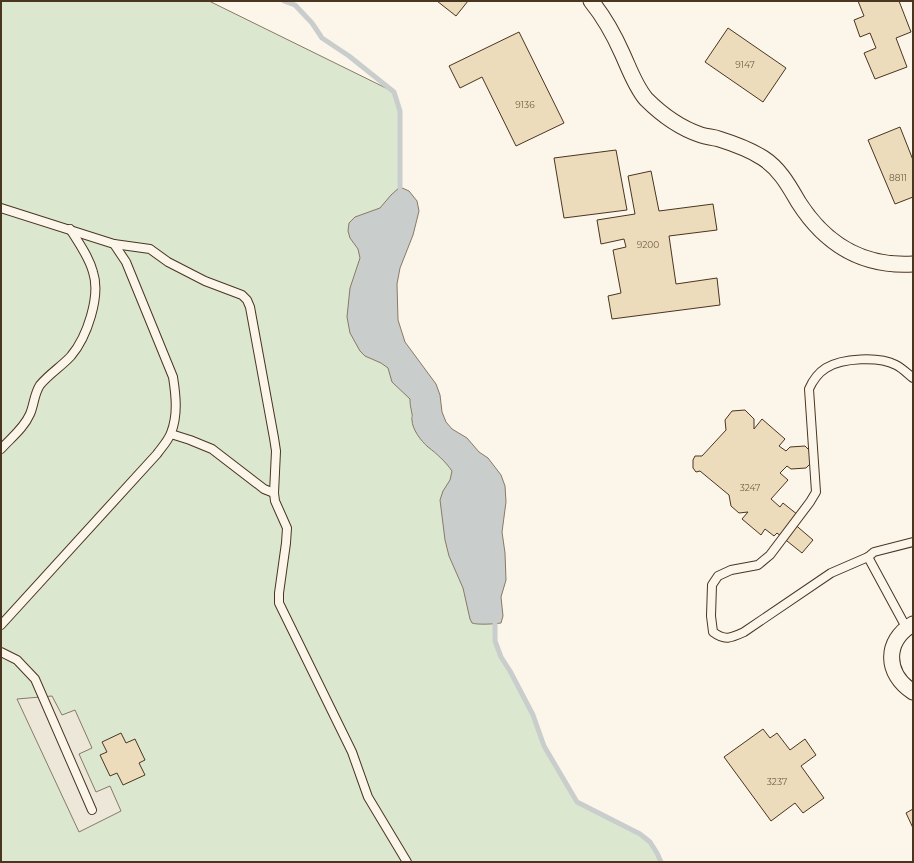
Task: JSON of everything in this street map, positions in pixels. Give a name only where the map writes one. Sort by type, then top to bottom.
[{"type":"street","points":[[591,1],[617,42],[638,88],[662,114],[682,127],[702,136],[718,139],[748,149],[766,160],[778,170],[788,183],[809,218],[822,232],[848,251],[881,263],[898,265],[913,264]]},
{"type":"street","points":[[910,626],[900,633],[893,646],[891,660],[895,674],[903,686],[913,692]]},
{"type":"lane","points":[[1,208],[114,244],[150,249],[168,262],[205,281],[242,295],[247,300],[250,307],[276,452],[275,501],[287,528],[279,593],[280,603],[352,752],[368,797],[407,862]]},
{"type":"lane","points":[[1,449],[25,423],[31,412],[37,390],[41,384],[71,356],[78,346],[87,326],[93,305],[95,283],[94,273],[82,247],[70,229]]},
{"type":"lane","points":[[1,625],[157,454],[171,434],[175,418],[176,396],[173,377],[126,262],[114,244]]},
{"type":"lane","points":[[913,378],[895,364],[870,358],[837,363],[825,368],[814,378],[809,389],[816,492],[770,555],[758,565],[731,570],[718,576],[712,586],[711,616],[713,632],[720,637],[732,638],[744,632],[831,573],[868,557],[874,552],[913,542]]},
{"type":"lane","points":[[171,434],[212,449],[264,489],[274,493]]},
{"type":"lane","points":[[868,557],[910,626]]},
{"type":"lane","points":[[1,652],[17,660],[35,679],[92,810]]},
{"type":"green space","points":[[1,1],[209,1],[394,92],[400,117],[400,187],[412,211],[378,305],[446,442],[495,624],[495,641],[501,657],[533,715],[544,746],[577,802],[640,834],[650,842],[661,862],[1,862]]},
{"type":"shaded area","points":[[400,187],[409,191],[417,201],[419,211],[413,235],[400,268],[397,284],[398,320],[405,342],[436,384],[440,395],[442,412],[446,422],[452,429],[467,438],[479,452],[488,458],[501,475],[505,486],[506,502],[502,532],[505,553],[506,580],[501,597],[503,616],[501,623],[472,623],[463,588],[449,556],[445,540],[440,500],[443,491],[450,480],[452,471],[447,464],[417,435],[412,423],[410,399],[392,382],[388,368],[365,356],[360,351],[350,333],[347,317],[350,288],[360,258],[358,249],[350,238],[348,231],[349,223],[355,217],[380,208]]},
{"type":"shaded area","points":[[52,696],[62,715],[75,710],[92,748],[79,754],[96,792],[110,786],[121,811],[79,832],[17,699]]},
{"type":"building","points":[[437,1],[468,1],[456,16]]},
{"type":"building","points":[[858,1],[899,1],[911,32],[896,38],[907,67],[875,79],[864,53],[876,48],[870,33],[860,37],[854,20],[864,16]]},
{"type":"building","points":[[728,28],[786,68],[763,102],[705,62]]},
{"type":"building","points":[[519,32],[564,123],[516,146],[482,77],[460,88],[449,66]]},
{"type":"building","points":[[900,127],[913,160],[913,197],[895,204],[868,140]]},
{"type":"building","points":[[616,150],[627,210],[564,218],[554,158]]},
{"type":"building","points":[[651,171],[659,211],[713,204],[717,230],[669,236],[676,284],[717,278],[720,305],[612,319],[608,296],[621,293],[613,250],[626,247],[624,239],[601,244],[597,220],[635,214],[628,176]]},
{"type":"building","points":[[745,410],[754,419],[754,429],[762,419],[785,439],[779,446],[786,451],[790,447],[805,446],[811,452],[812,462],[806,468],[791,469],[787,466],[780,473],[788,480],[771,499],[780,507],[783,503],[798,515],[792,522],[813,540],[802,553],[777,533],[774,536],[765,529],[761,535],[742,519],[748,512],[739,513],[731,506],[729,495],[700,471],[696,472],[693,468],[693,460],[695,456],[702,456],[726,430],[725,420],[732,411]]},
{"type":"building","points":[[763,729],[770,738],[777,733],[790,750],[805,739],[816,755],[801,766],[824,798],[803,813],[795,803],[771,821],[724,757]]},
{"type":"building","points":[[121,733],[126,743],[135,739],[145,760],[139,763],[145,775],[123,785],[117,773],[110,776],[100,755],[107,752],[102,742]]},
{"type":"building","points":[[913,809],[913,828],[906,813]]},
{"type":"waterway","points":[[284,1],[295,5],[312,23],[322,38],[349,56],[394,92],[400,111],[400,187]]},
{"type":"waterway","points":[[495,624],[495,641],[501,657],[533,715],[544,746],[577,802],[640,834],[650,842],[661,862]]}]
